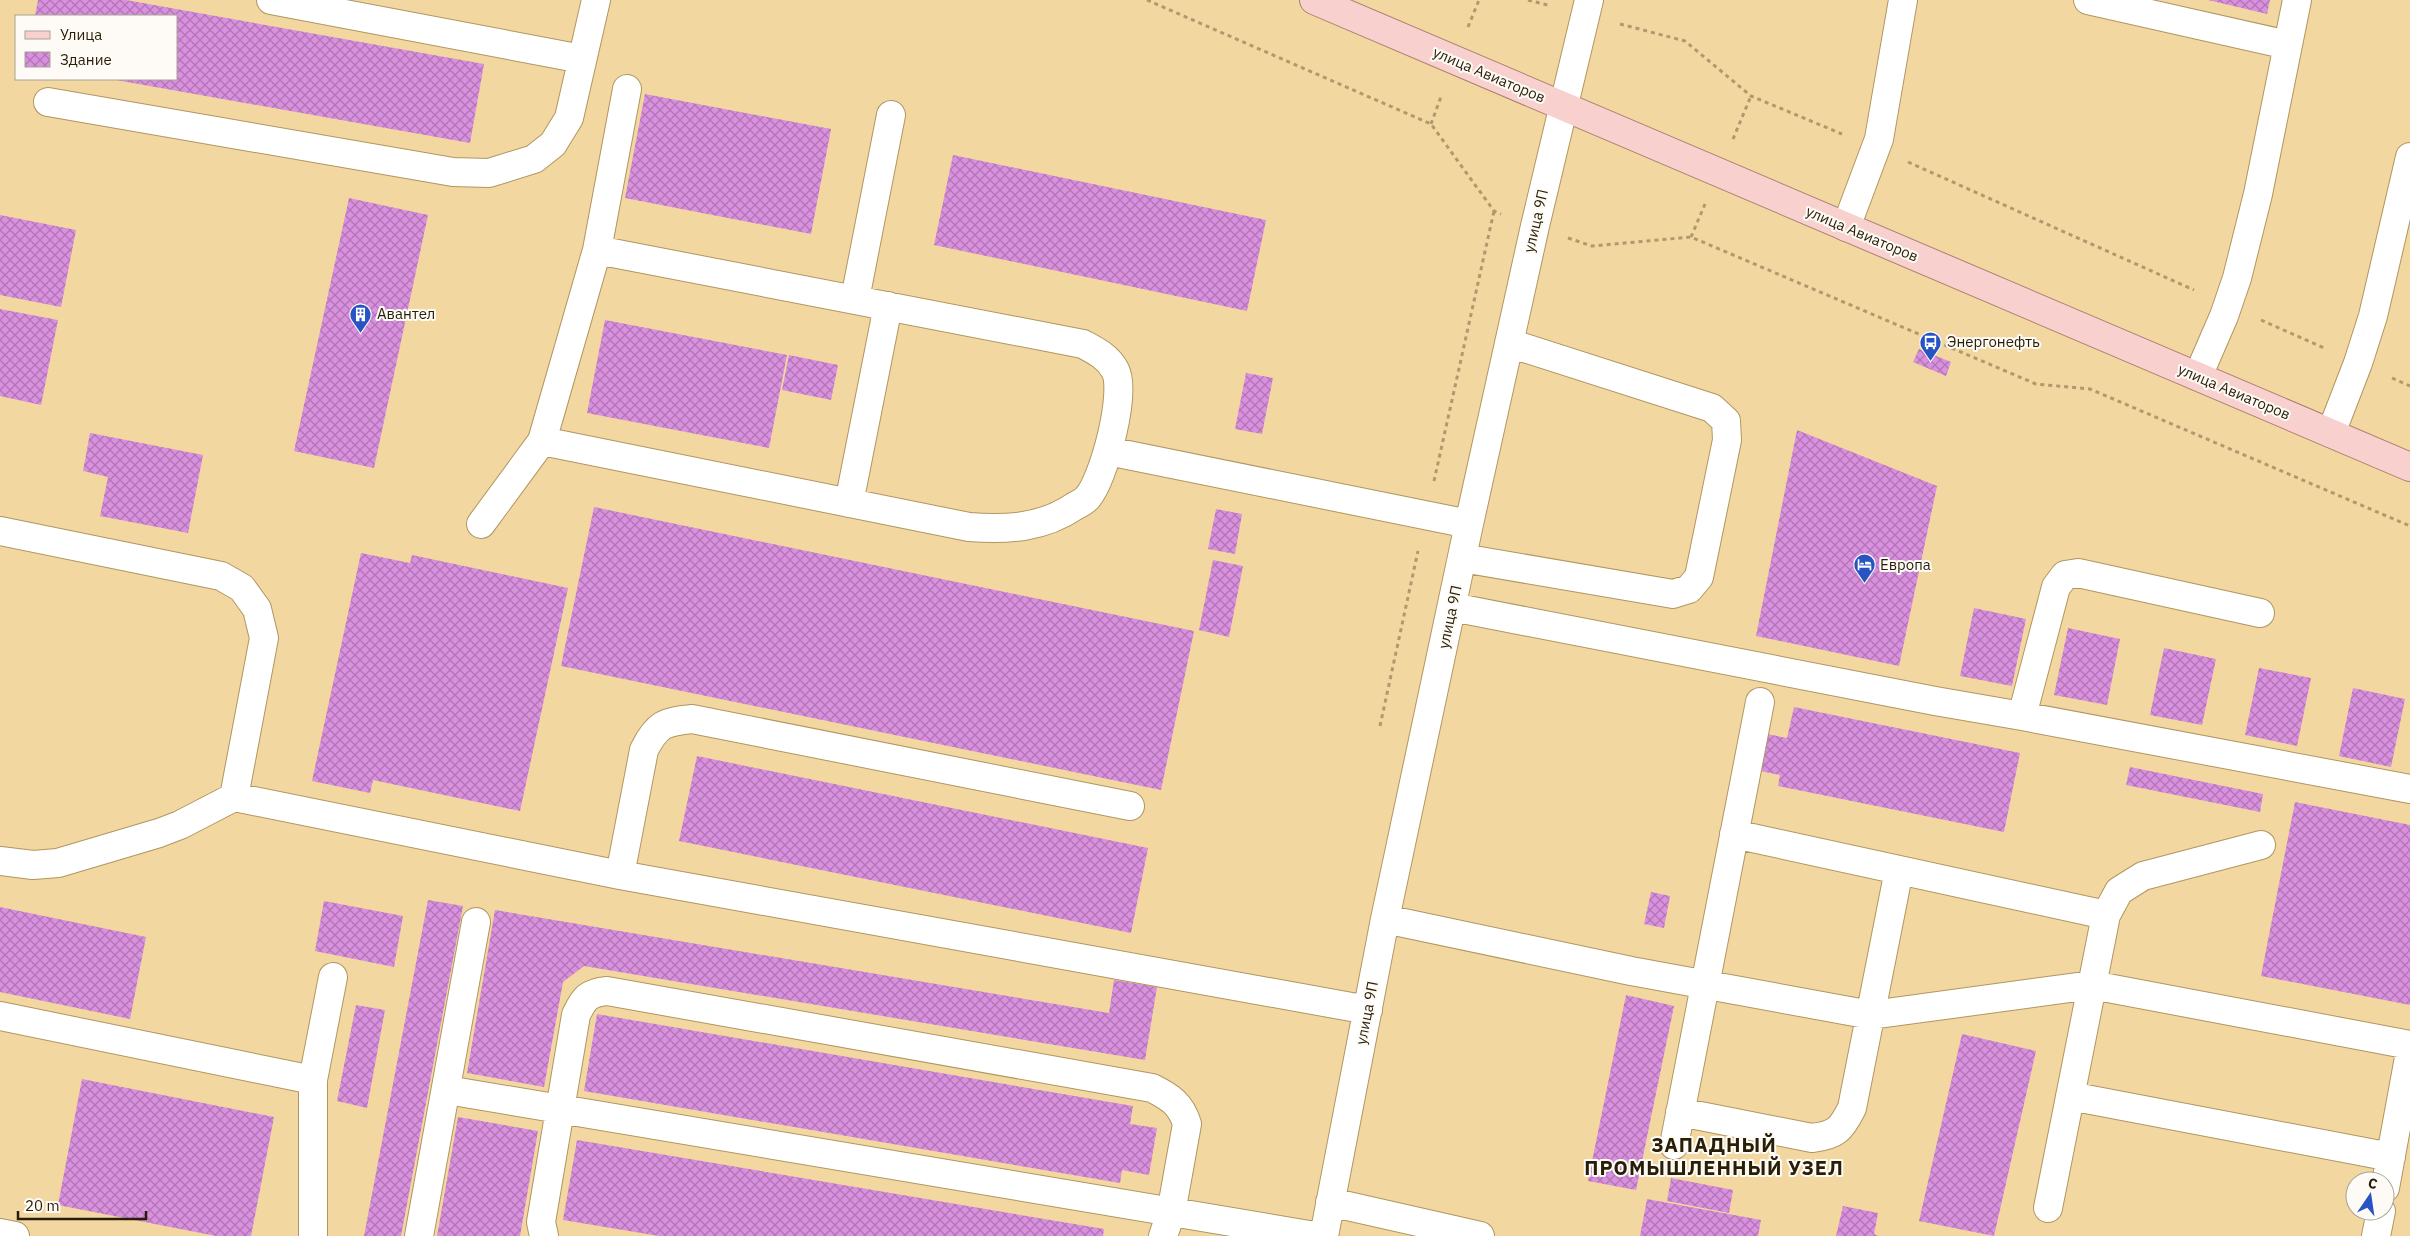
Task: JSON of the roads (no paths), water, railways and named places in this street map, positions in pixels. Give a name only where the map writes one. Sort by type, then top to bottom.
[{"type":"main road","name":"улица Авиаторов","points":[[1314,0],[2410,467]]},
{"type":"street","points":[[271,0],[582,59]]},
{"type":"street","points":[[48,102],[453,172],[489,172],[534,159],[553,144],[569,118],[596,0]]},
{"type":"street","points":[[1846,227],[1876,148],[1884,120],[1903,0]]},
{"type":"street","points":[[2088,0],[2288,45]]},
{"type":"street","points":[[2198,376],[2228,306],[2250,226],[2297,0]]},
{"type":"street","name":"улица 9П","points":[[1324,1236],[1385,919],[1469,524],[1563,106],[1587,8]]},
{"type":"street","points":[[481,524],[542,442],[596,250],[627,89]]},
{"type":"street","points":[[855,299],[891,116]]},
{"type":"street","points":[[2331,433],[2358,363],[2373,316],[2410,157]]},
{"type":"street","points":[[542,442],[969,527],[1000,529],[1028,527],[1064,514],[1087,498],[1099,479],[1108,451],[1120,393],[1116,371],[1104,356],[1083,344],[596,250]]},
{"type":"street","points":[[849,503],[888,306]]},
{"type":"street","points":[[1462,558],[1673,594],[1689,589],[1700,577],[1726,440],[1726,421],[1712,408],[1509,343]]},
{"type":"street","points":[[1108,451],[1469,524]]},
{"type":"street","points":[[0,531],[221,576],[242,588],[258,609],[264,638],[234,797]]},
{"type":"street","points":[[2022,716],[2056,587],[2066,575],[2078,573],[2260,613]]},
{"type":"street","points":[[1452,607],[1936,701],[2410,789]]},
{"type":"street","points":[[1674,1145],[1760,702]]},
{"type":"street","points":[[620,875],[644,750],[651,735],[667,722],[692,718],[1130,806]]},
{"type":"street","points":[[0,861],[33,865],[58,863],[159,833],[180,825],[234,797],[620,875],[1368,1010]]},
{"type":"street","points":[[1734,834],[2106,914]]},
{"type":"street","points":[[2048,1208],[2106,914],[2119,891],[2143,876],[2261,845]]},
{"type":"street","points":[[1680,1112],[1812,1138],[1830,1136],[1844,1125],[1852,1108],[1899,870]]},
{"type":"street","points":[[1385,919],[1705,984],[1871,1015],[2092,985],[2410,1044]]},
{"type":"street","points":[[419,1236],[476,922]]},
{"type":"street","points":[[313,1236],[313,1080],[333,977]]},
{"type":"street","points":[[544,1236],[541,1222],[576,1014],[582,1002],[593,992],[617,993],[1152,1088],[1171,1098],[1184,1112],[1187,1124],[1167,1225]]},
{"type":"street","points":[[0,1016],[313,1080]]},
{"type":"street","points":[[2388,1171],[2410,1052]]},
{"type":"street","points":[[447,1090],[560,1109],[1167,1225],[1315,1236]]},
{"type":"street","points":[[2070,1096],[2391,1157]]},
{"type":"street","points":[[1330,1202],[1480,1236]]},
{"type":"street","points":[[2376,1236],[2379,1221]]},
{"type":"street","points":[[0,1233],[15,1236]]},
{"type":"place","name":"Авантел","points":[[361,333]]},
{"type":"place","name":"Энергонефть","points":[[1931,361]]},
{"type":"place","name":"Европа","points":[[1864,584]]},
{"type":"district","name":"ЗАПАДНЫЙ ПРОМЫШЛЕННЫЙ УЗЕЛ","points":[[1714,1156]]}]
